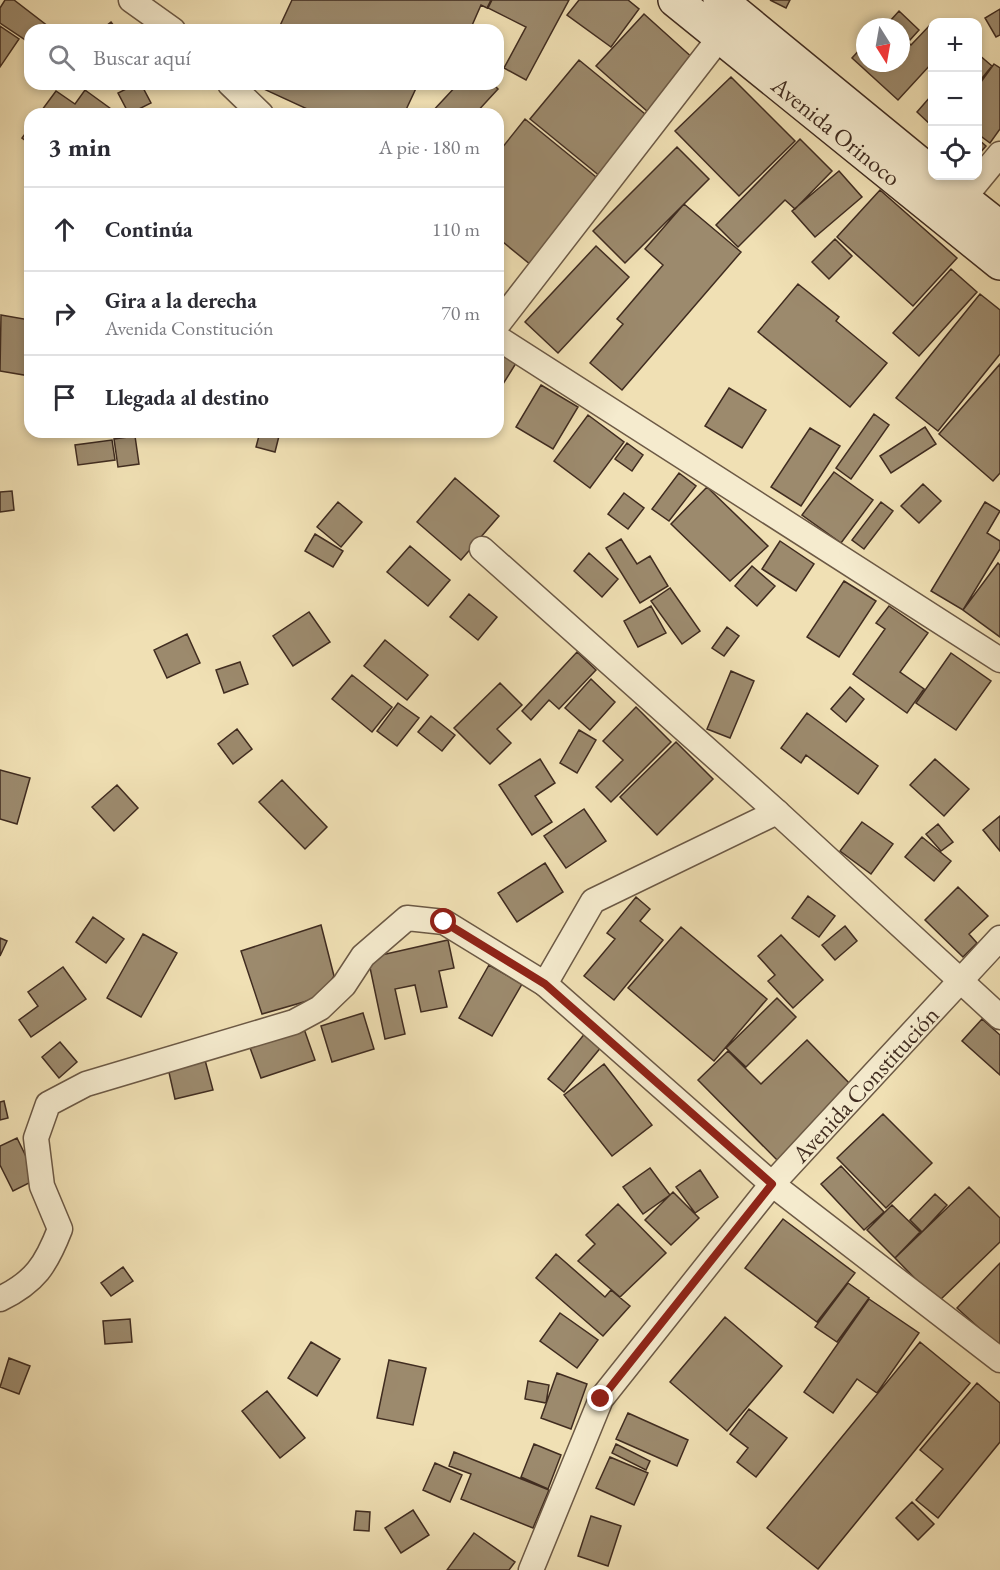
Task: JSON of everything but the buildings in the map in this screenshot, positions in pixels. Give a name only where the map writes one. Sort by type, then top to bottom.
[{"type":"main road","name":"Avenida Orinoco","points":[[675,0],[729,12],[928,170]]},
{"type":"main road","name":"Avenida Orinoco","points":[[729,12],[954,209],[1000,263]]},
{"type":"main road","name":"Avenida Orinoco","points":[[937,180],[954,209],[1000,228]]},
{"type":"street","points":[[131,0],[165,24]]},
{"type":"street","points":[[504,316],[729,12]]},
{"type":"street","points":[[236,90],[255,108]]},
{"type":"street","points":[[954,209],[1000,154]]},
{"type":"street","points":[[504,342],[1000,660]]},
{"type":"street","points":[[482,549],[777,812],[959,982],[1000,1017]]},
{"type":"street","points":[[545,984],[592,901],[777,812]]},
{"type":"street","points":[[0,1299],[25,1287],[50,1256],[60,1229],[42,1186],[36,1138],[48,1104],[86,1084],[294,1022],[321,1008],[344,986],[363,956],[407,918],[444,922],[545,984],[772,1184],[1000,1360]]},
{"type":"street","name":"Avenida Constitución","points":[[531,1570],[601,1399],[772,1184],[1000,938]]},
{"type":"route","points":[[444,922],[545,984],[772,1184],[601,1399]]}]
